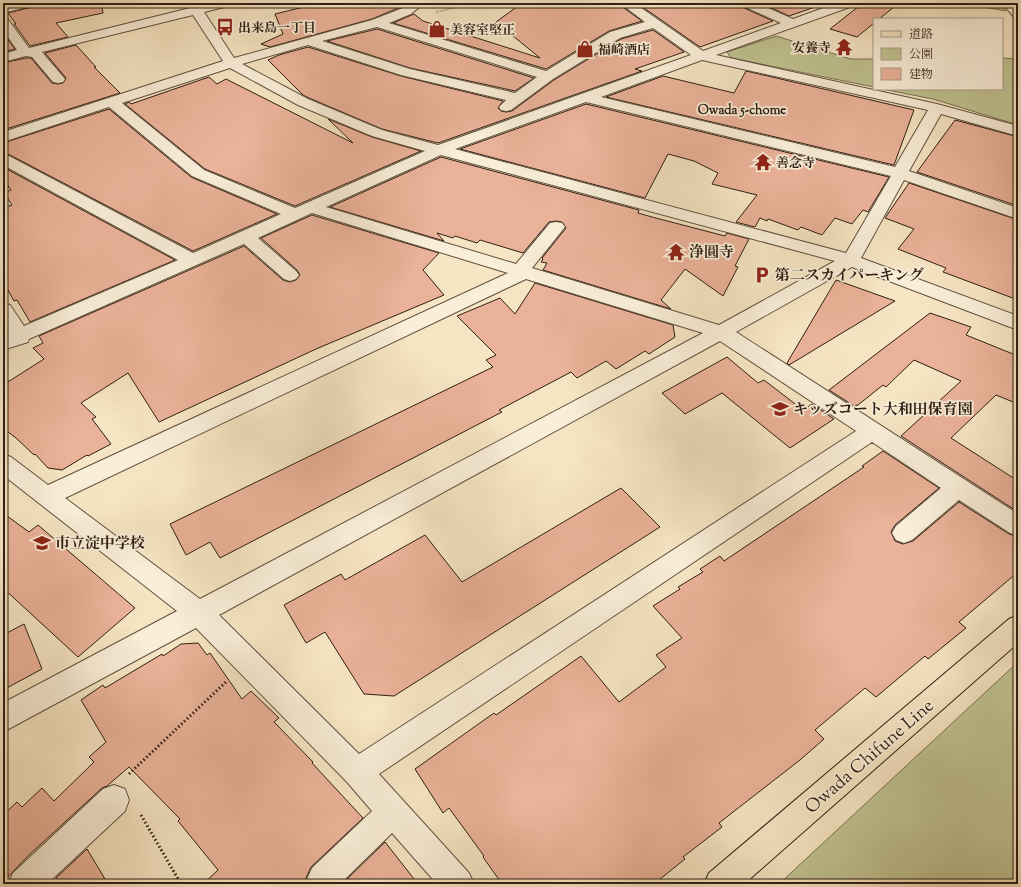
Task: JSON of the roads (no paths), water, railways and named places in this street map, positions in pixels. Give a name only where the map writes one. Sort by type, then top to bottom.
[{"type":"main road","name":"Owada Chifune Line","points":[[720,884],[1018,627]]},
{"type":"street","points":[[3,9],[28,3]]},
{"type":"street","points":[[3,58],[196,6],[225,3]]},
{"type":"street","points":[[3,137],[231,63],[377,23],[407,11],[417,3]]},
{"type":"street","points":[[626,3],[701,56],[937,108],[1018,131]]},
{"type":"street","points":[[747,3],[792,23]]},
{"type":"street","points":[[3,343],[441,149],[848,3]]},
{"type":"street","points":[[1008,3],[1018,14]]},
{"type":"street","points":[[196,6],[231,63],[303,102],[340,118],[378,132],[851,260],[1018,323]]},
{"type":"street","points":[[3,21],[25,52],[36,54],[58,80]]},
{"type":"street","points":[[377,23],[548,76]]},
{"type":"street","points":[[489,132],[493,119],[516,98],[548,76],[615,34],[654,24]]},
{"type":"street","points":[[308,41],[406,72],[516,98]]},
{"type":"street","points":[[584,97],[899,173],[1018,214]]},
{"type":"street","points":[[112,102],[198,173],[302,210],[522,272],[721,332],[1018,526]]},
{"type":"street","points":[[3,718],[721,332],[851,260],[937,108]]},
{"type":"street","points":[[3,159],[192,260]]},
{"type":"street","points":[[47,496],[522,272],[556,227]]},
{"type":"street","points":[[245,236],[290,275]]},
{"type":"street","points":[[3,309],[21,336]]},
{"type":"street","points":[[357,772],[872,431]]},
{"type":"street","points":[[3,463],[199,613],[357,772],[458,884]]},
{"type":"street","points":[[904,533],[958,487]]},
{"type":"street","points":[[24,884],[114,800]]},
{"type":"street","points":[[323,879],[393,812]]},
{"type":"place","name":"出来島一丁目","points":[[225,27]]},
{"type":"place","name":"美容室堅正","points":[[437,29]]},
{"type":"place","name":"安養寺","points":[[844,47]]},
{"type":"place","name":"福崎酒店","points":[[585,49]]},
{"type":"place","name":"善念寺","points":[[763,162]]},
{"type":"place","name":"浄圓寺","points":[[676,252]]},
{"type":"place","name":"第二スカイパーキング","points":[[762,275]]},
{"type":"place","name":"キッズコート大和田保育園","points":[[780,409]]},
{"type":"place","name":"市立淀中学校","points":[[42,543]]},
{"type":"district","name":"Owada 5-chome","points":[[742,109]]}]
